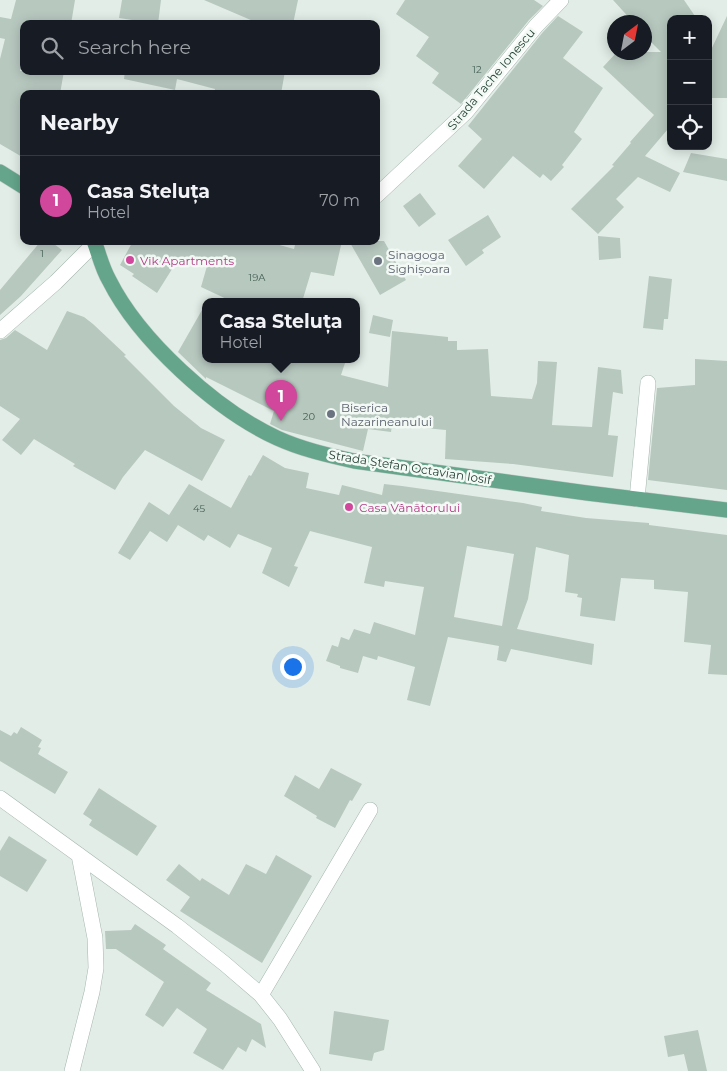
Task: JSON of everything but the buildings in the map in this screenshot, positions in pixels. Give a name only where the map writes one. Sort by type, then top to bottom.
[{"type":"main road","points":[[0,172],[20,184]]},
{"type":"main road","name":"Strada Ștefan Octavian Iosif","points":[[96,245],[103,267],[121,301],[159,348],[211,397],[248,422],[277,438],[318,453],[354,461],[727,510]]},
{"type":"street","name":"Strada Tache Ionescu","points":[[380,192],[466,112],[536,26],[561,0]]},
{"type":"street","points":[[0,332],[56,282],[92,245]]},
{"type":"street","points":[[636,499],[648,383]]},
{"type":"street","points":[[0,798],[177,926],[261,995],[280,1019],[313,1071]]},
{"type":"street","points":[[261,995],[370,810]]},
{"type":"street","points":[[72,1071],[92,992],[96,968],[95,938],[79,855]]},
{"type":"place","name":"Vik Apartments","points":[[130,260]]},
{"type":"place","name":"Sinagoga Sighișoara","points":[[378,261]]},
{"type":"place","name":"Biserica Nazarineanului","points":[[331,414]]},
{"type":"place","name":"Casa Steluța","points":[[281,421]]},
{"type":"place","name":"Casa Vânătorului","points":[[349,507]]}]
